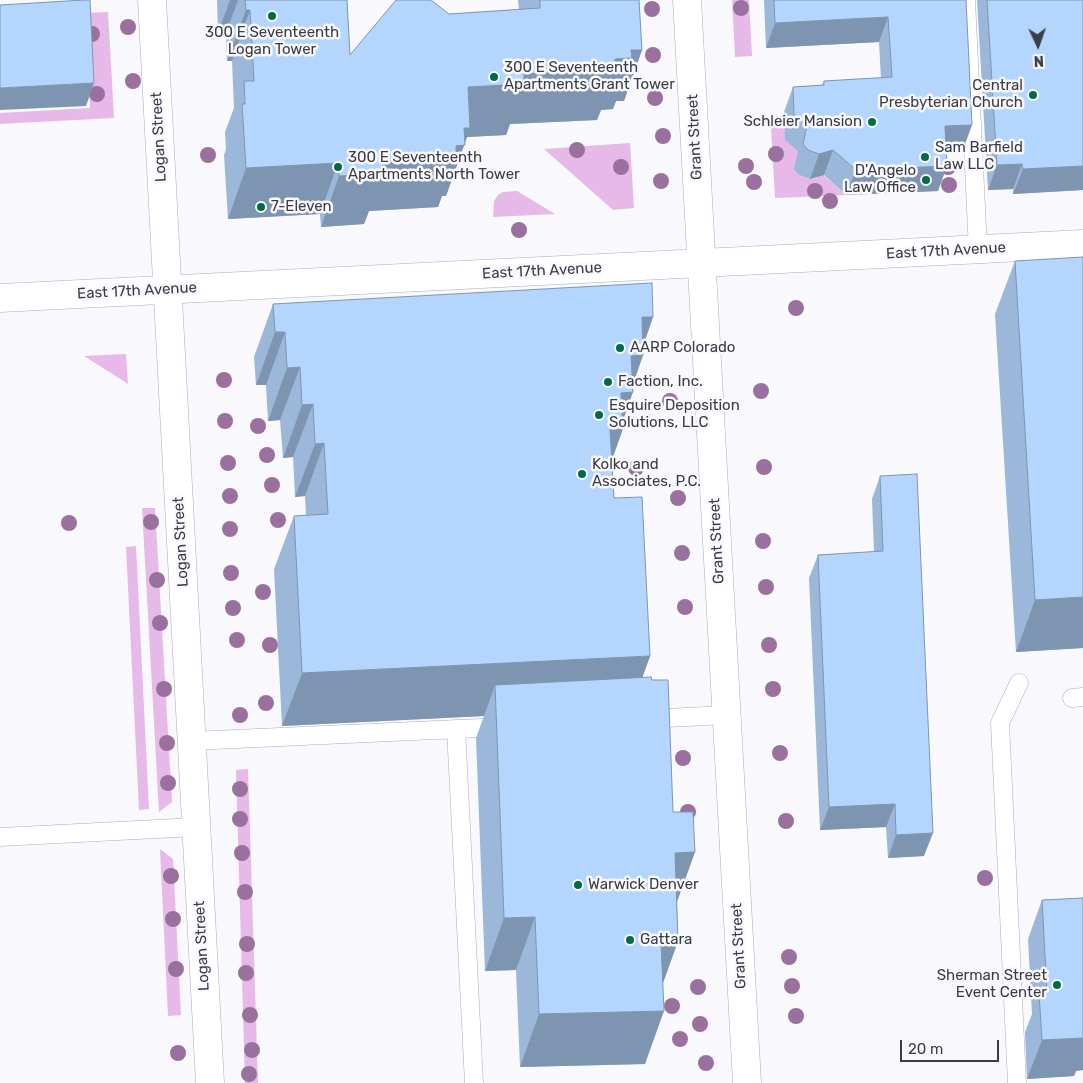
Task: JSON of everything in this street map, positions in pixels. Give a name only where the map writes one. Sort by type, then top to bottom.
[{"type":"main road","name":"Logan Street","points":[[152,0],[210,1083]]},
{"type":"main road","name":"Grant Street","points":[[687,0],[747,1083]]},
{"type":"main road","name":"East 17th Avenue","points":[[0,298],[1083,244]]},
{"type":"lane","points":[[966,0],[978,250]]},
{"type":"lane","points":[[1017,1083],[1000,723],[1019,683]]},
{"type":"lane","points":[[625,720],[726,715]]},
{"type":"lane","points":[[191,741],[516,726]]},
{"type":"lane","points":[[456,729],[474,1083]]},
{"type":"lane","points":[[0,837],[196,827]]},
{"type":"shaded area","points":[[732,0],[749,0],[752,56],[735,57]]},
{"type":"shaded area","points":[[108,12],[114,118],[0,124],[0,113],[90,108],[85,13]]},
{"type":"shaded area","points":[[784,125],[800,154],[799,175],[810,179],[816,178],[821,173],[846,195],[775,198],[771,127]]},
{"type":"shaded area","points":[[630,143],[634,208],[613,210],[544,149]]},
{"type":"shaded area","points":[[517,191],[555,214],[493,217],[494,201],[498,195],[503,192]]},
{"type":"shaded area","points":[[126,354],[128,384],[84,356]]},
{"type":"shaded area","points":[[142,508],[155,508],[172,802],[159,812]]},
{"type":"shaded area","points":[[136,546],[149,809],[139,810],[126,547]]},
{"type":"shaded area","points":[[248,769],[258,1083],[245,1083],[236,770]]},
{"type":"shaded area","points":[[160,849],[173,859],[181,1015],[168,1016]]},
{"type":"building","points":[[90,0],[94,83],[0,88],[0,5]]},
{"type":"building","points":[[245,0],[347,0],[350,55],[396,0],[431,0],[449,14],[540,8],[540,0],[639,0],[642,50],[631,50],[632,58],[615,59],[616,69],[524,74],[524,84],[468,87],[470,128],[464,128],[465,145],[456,146],[456,156],[382,161],[383,173],[339,176],[338,163],[246,168],[242,104],[245,104],[244,81],[254,81],[250,10],[246,10]]},
{"type":"building","points":[[774,0],[966,0],[972,125],[945,126],[947,166],[856,170],[833,150],[819,154],[808,150],[803,144],[807,126],[794,114],[793,87],[824,85],[824,81],[892,77],[888,17],[775,23]]},
{"type":"building","name":"Central Presbyterian Church","points":[[987,0],[1083,0],[1083,166],[1023,169],[1022,164],[997,165]]},
{"type":"building","points":[[1083,257],[1083,597],[1035,600],[1015,261]]},
{"type":"building","points":[[652,283],[653,317],[642,317],[643,355],[631,356],[633,392],[621,393],[623,429],[610,430],[614,498],[642,497],[650,656],[302,673],[294,516],[328,514],[324,443],[315,444],[313,404],[302,405],[300,367],[287,368],[285,332],[275,332],[273,304]]},
{"type":"building","points":[[917,474],[933,833],[896,835],[895,804],[829,807],[818,555],[883,551],[880,476]]},
{"type":"building","name":"Warwick Denver","points":[[651,677],[652,680],[668,680],[673,812],[693,812],[695,852],[675,853],[678,941],[661,942],[664,1011],[539,1014],[535,917],[504,918],[495,685]]},
{"type":"building","points":[[1083,898],[1083,1038],[1042,1040],[1039,993],[1047,992],[1042,900]]},
{"type":"place","name":"300 E Seventeenth Logan Tower","points":[[272,16]]},
{"type":"place","name":"300 E Seventeenth Apartments Grant Tower","points":[[494,77]]},
{"type":"place","name":"Central Presbyterian Church","points":[[1033,95]]},
{"type":"place","name":"Schleier Mansion","points":[[872,122]]},
{"type":"place","name":"Sam Barfield Law LLC","points":[[925,157]]},
{"type":"place","name":"300 E Seventeenth Apartments North Tower","points":[[338,167]]},
{"type":"place","name":"D'Angelo Law Office","points":[[926,180]]},
{"type":"place","name":"7-Eleven","points":[[261,207]]},
{"type":"place","name":"AARP Colorado","points":[[620,348]]},
{"type":"place","name":"Faction, Inc.","points":[[608,382]]},
{"type":"place","name":"Esquire Deposition Solutions, LLC","points":[[599,415]]},
{"type":"place","name":"Kolko and Associates, P.C.","points":[[582,474]]},
{"type":"place","name":"Warwick Denver","points":[[578,885]]},
{"type":"place","name":"Gattara","points":[[630,940]]},
{"type":"place","name":"Sherman Street Event Center","points":[[1057,985]]}]
